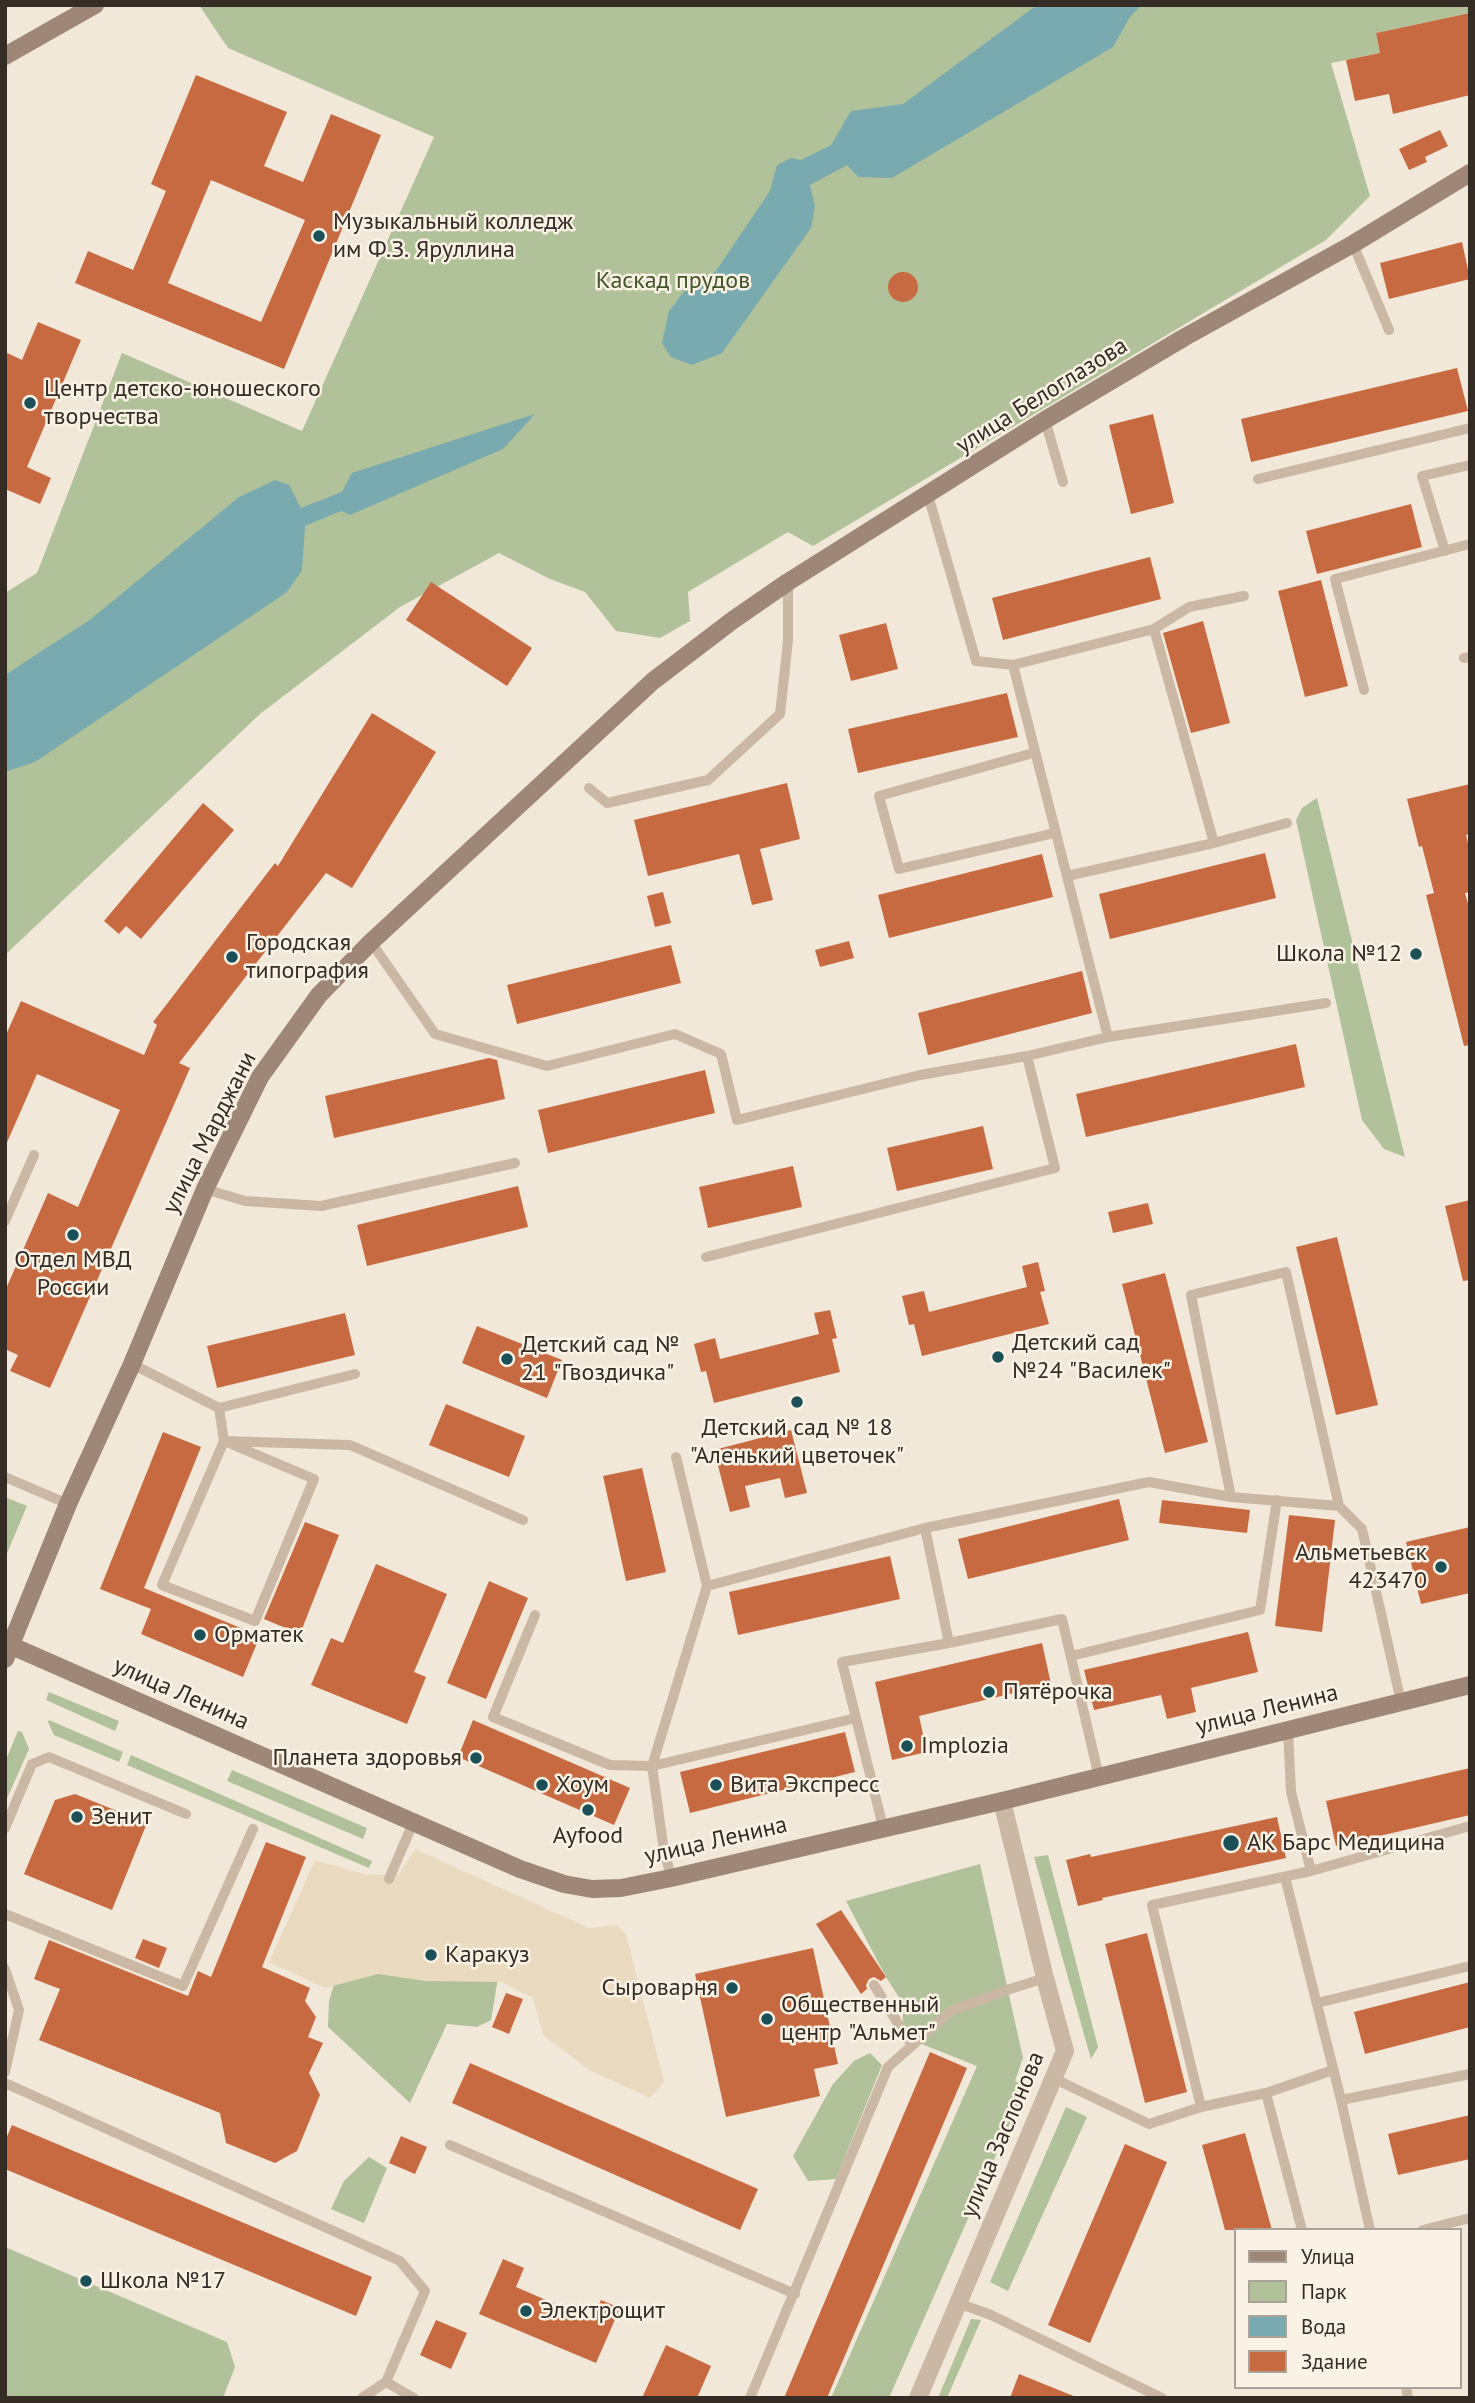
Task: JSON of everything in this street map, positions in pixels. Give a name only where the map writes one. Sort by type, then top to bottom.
[{"type":"street","points":[[5,56],[95,5]]},
{"type":"street","name":"улица Белоглазова","points":[[653,681],[788,582],[1045,420],[1185,337],[1353,244],[1470,173]]},
{"type":"street","name":"улица Марджани","points":[[7,1649],[68,1504],[132,1364],[205,1189],[260,1077],[319,995],[371,942],[653,681]]},
{"type":"street","name":"улица Ленина","points":[[7,1649],[520,1869],[564,1884],[592,1889],[621,1888],[671,1878],[1002,1801],[1470,1685]]},
{"type":"street","name":"улица Заслонова","points":[[918,2398],[1065,2052],[1002,1801]]},
{"type":"lane","points":[[1353,244],[1389,330]]},
{"type":"lane","points":[[1045,420],[1063,482]]},
{"type":"lane","points":[[1258,480],[1470,428]]},
{"type":"lane","points":[[1445,551],[1422,477],[1470,465]]},
{"type":"lane","points":[[928,495],[976,661],[1013,666],[1154,629],[1189,607],[1244,596]]},
{"type":"lane","points":[[1364,690],[1335,579],[1470,544]]},
{"type":"lane","points":[[589,789],[607,803],[708,780],[780,714],[788,641],[788,582]]},
{"type":"lane","points":[[1154,629],[1214,843]]},
{"type":"lane","points":[[1013,666],[1033,753],[1108,1037]]},
{"type":"lane","points":[[1033,753],[879,796],[882,809],[899,869],[1055,833]]},
{"type":"lane","points":[[1067,876],[1214,843],[1287,823]]},
{"type":"lane","points":[[371,942],[435,1034],[547,1066],[675,1034],[721,1054],[737,1120],[919,1075],[1027,1056],[1108,1037],[1326,1003]]},
{"type":"lane","points":[[706,1257],[1055,1168],[1027,1056]]},
{"type":"lane","points":[[5,1221],[34,1155]]},
{"type":"lane","points":[[205,1189],[245,1201],[321,1206],[515,1163]]},
{"type":"lane","points":[[1231,1497],[1191,1295],[1286,1272],[1339,1506],[1362,1529],[1401,1702]]},
{"type":"lane","points":[[132,1364],[219,1408],[355,1374]]},
{"type":"lane","points":[[219,1408],[224,1441],[162,1585],[255,1621],[314,1479],[224,1441]]},
{"type":"lane","points":[[224,1441],[350,1445],[523,1520]]},
{"type":"lane","points":[[671,1878],[663,1844],[652,1766],[707,1587],[676,1457]]},
{"type":"lane","points":[[5,1477],[68,1504]]},
{"type":"lane","points":[[707,1587],[925,1528],[1149,1482],[1231,1497],[1339,1506]]},
{"type":"lane","points":[[1071,1656],[1260,1610],[1276,1500]]},
{"type":"lane","points":[[925,1528],[949,1643]]},
{"type":"lane","points":[[535,1615],[493,1717],[610,1765],[652,1766],[856,1718]]},
{"type":"lane","points":[[883,1828],[842,1662],[1062,1619],[1099,1777]]},
{"type":"lane","points":[[1288,1730],[1291,1792],[1311,1871]]},
{"type":"lane","points":[[5,1829],[32,1764],[49,1757],[186,1814]]},
{"type":"lane","points":[[389,1879],[413,1823]]},
{"type":"lane","points":[[1201,2107],[1152,1906],[1311,1871],[1470,1826]]},
{"type":"lane","points":[[5,1914],[183,1986],[253,1829]]},
{"type":"lane","points":[[1285,1877],[1341,2100],[1370,2228]]},
{"type":"lane","points":[[1317,2003],[1470,1966]]},
{"type":"lane","points":[[5,1969],[19,2010],[5,2073]]},
{"type":"lane","points":[[750,2398],[888,2067],[951,2011],[1045,1978]]},
{"type":"lane","points":[[874,1985],[912,2046]]},
{"type":"lane","points":[[1055,2079],[1149,2124],[1201,2107],[1266,2093],[1333,2070]]},
{"type":"lane","points":[[1341,2100],[1470,2074]]},
{"type":"lane","points":[[5,2083],[400,2261],[425,2291],[386,2382],[362,2398]]},
{"type":"lane","points":[[1266,2093],[1301,2228]]},
{"type":"lane","points":[[450,2145],[795,2294]]},
{"type":"lane","points":[[1431,2228],[1470,2218]]},
{"type":"lane","points":[[958,2303],[991,2315],[1162,2398]]},
{"type":"lane","points":[[386,2382],[414,2398]]},
{"type":"green space","name":"Каскад прудов","points":[[199,5],[1470,5],[1470,13],[1376,33],[1380,53],[1331,63],[1370,196],[1326,240],[813,546],[788,532],[688,592],[690,621],[660,638],[616,631],[585,592],[550,579],[499,553],[400,607],[260,714],[5,955],[5,593],[37,573],[122,353],[302,431],[434,137],[228,48]]},
{"type":"green space","points":[[1317,798],[1405,1157],[1384,1149],[1362,1120],[1296,820],[1302,808]]},
{"type":"green space","points":[[5,1497],[27,1506],[5,1558]]},
{"type":"green space","points":[[49,1692],[119,1721],[115,1731],[46,1700]]},
{"type":"green space","points":[[49,1720],[123,1752],[119,1762],[54,1735]]},
{"type":"green space","points":[[18,1731],[22,1732],[29,1749],[5,1803],[5,1762]]},
{"type":"green space","points":[[131,1755],[372,1861],[369,1868],[127,1765]]},
{"type":"green space","points":[[232,1770],[367,1828],[363,1839],[227,1781]]},
{"type":"green space","points":[[1048,1855],[1098,2047],[1091,2059],[1034,1857]]},
{"type":"green space","points":[[980,1864],[1023,2058],[1015,2081],[1026,2087],[889,2398],[831,2398],[977,2066],[904,2037],[902,2002],[846,1901]]},
{"type":"green space","points":[[343,1955],[498,1978],[491,2020],[477,2027],[447,2024],[410,2103],[328,2027],[329,2001]]},
{"type":"green space","points":[[870,2053],[882,2065],[836,2179],[808,2181],[793,2156],[833,2084],[854,2061]]},
{"type":"green space","points":[[1066,2107],[1087,2117],[1008,2291],[990,2282]]},
{"type":"green space","points":[[369,2157],[387,2168],[364,2223],[331,2209],[344,2181]]},
{"type":"green space","name":"Школа №17","points":[[5,2247],[227,2342],[235,2367],[223,2398],[5,2398]]},
{"type":"green space","points":[[971,2319],[981,2320],[947,2398],[938,2398]]},
{"type":"shaded area","points":[[415,1849],[589,1928],[617,1925],[626,1934],[664,2082],[650,2098],[591,2071],[543,2035],[533,1998],[502,1982],[426,1981],[378,1974],[325,1988],[269,1962],[315,1860],[368,1875],[399,1874]]},
{"type":"water","points":[[1037,5],[1141,5],[1130,17],[1113,47],[892,178],[858,177],[847,165],[810,185],[815,206],[811,228],[722,353],[692,365],[671,357],[662,343],[669,311],[686,289],[716,271],[770,191],[777,165],[791,158],[801,160],[831,145],[851,111],[903,104]]},
{"type":"water","points":[[535,414],[503,449],[350,515],[341,511],[305,526],[302,570],[287,592],[35,762],[5,772],[5,675],[91,619],[239,497],[275,480],[289,485],[301,508],[342,492],[352,473]]},
{"type":"building","points":[[1470,13],[1470,95],[1393,114],[1389,94],[1355,101],[1346,60],[1380,53],[1376,33]]},
{"type":"building","name":"Музыкальный колледж им Ф.З. Яруллина","points":[[196,75],[287,112],[264,166],[303,182],[331,114],[381,135],[284,369],[75,283],[88,251],[133,270],[166,191],[151,184]],"holes":[[[211,180],[305,220],[261,322],[168,283]]]},
{"type":"building","points":[[1440,130],[1448,146],[1425,157],[1427,162],[1409,170],[1399,149]]},
{"type":"building","points":[[1462,242],[1470,279],[1389,299],[1380,263]]},
{"type":"building","points":[[903,272],[914,276],[918,287],[914,298],[903,302],[892,298],[888,287],[892,276]]},
{"type":"building","name":"Центр детско-юношеского творчества","points":[[38,322],[81,340],[27,467],[51,478],[40,504],[5,489],[5,352],[22,360]]},
{"type":"building","points":[[1457,368],[1468,411],[1251,462],[1241,419]]},
{"type":"building","points":[[1153,414],[1174,503],[1131,514],[1109,425]]},
{"type":"building","points":[[1411,504],[1422,547],[1317,574],[1306,531]]},
{"type":"building","points":[[1150,557],[1161,599],[1003,640],[992,598]]},
{"type":"building","points":[[1321,580],[1348,686],[1305,697],[1278,591]]},
{"type":"building","points":[[431,582],[532,648],[507,686],[406,620]]},
{"type":"building","points":[[1203,621],[1230,723],[1191,733],[1163,633]]},
{"type":"building","points":[[886,623],[898,669],[851,681],[839,635]]},
{"type":"building","points":[[1007,693],[1018,737],[858,773],[848,729]]},
{"type":"building","points":[[372,713],[436,752],[352,888],[326,873],[179,1063],[190,1068],[50,1388],[10,1371],[18,1355],[5,1349],[5,1291],[48,1193],[78,1207],[120,1110],[37,1074],[5,1147],[5,1037],[21,1001],[144,1055],[157,1025],[153,1022],[275,863],[278,866]]},
{"type":"building","points":[[787,783],[800,839],[760,849],[773,900],[752,905],[739,854],[648,876],[634,820]]},
{"type":"building","points":[[1470,784],[1470,834],[1466,835],[1470,851],[1470,892],[1465,893],[1470,911],[1470,1045],[1464,1046],[1426,895],[1434,893],[1407,799]]},
{"type":"building","points":[[203,803],[234,830],[141,939],[126,926],[119,934],[104,921]]},
{"type":"building","points":[[1265,853],[1276,898],[1110,939],[1099,894]]},
{"type":"building","points":[[1042,854],[1053,897],[889,938],[878,895]]},
{"type":"building","points":[[663,892],[671,923],[655,927],[647,896]]},
{"type":"building","points":[[849,941],[854,958],[820,967],[815,950]]},
{"type":"building","points":[[671,945],[681,983],[517,1024],[507,985]]},
{"type":"building","points":[[1082,971],[1092,1013],[928,1055],[918,1013]]},
{"type":"building","points":[[1296,1044],[1305,1087],[1086,1137],[1076,1094]]},
{"type":"building","points":[[489,1058],[497,1060],[505,1099],[334,1138],[325,1096]]},
{"type":"building","points":[[705,1070],[715,1113],[548,1153],[538,1110]]},
{"type":"building","points":[[983,1126],[993,1169],[897,1191],[887,1148]]},
{"type":"building","points":[[793,1166],[802,1207],[708,1228],[699,1187]]},
{"type":"building","points":[[518,1186],[528,1227],[367,1266],[357,1225]]},
{"type":"building","points":[[1470,1200],[1470,1280],[1463,1281],[1445,1206]]},
{"type":"building","points":[[1148,1203],[1153,1224],[1113,1233],[1108,1212]]},
{"type":"building","points":[[1337,1237],[1378,1405],[1336,1415],[1296,1247]]},
{"type":"building","points":[[1038,1262],[1045,1291],[1040,1292],[1049,1324],[922,1356],[914,1324],[909,1325],[902,1296],[924,1291],[929,1312],[1027,1287],[1022,1266]]},
{"type":"building","points":[[1165,1273],[1208,1442],[1165,1453],[1122,1284]]},
{"type":"building","points":[[830,1310],[837,1338],[832,1339],[840,1372],[714,1403],[706,1371],[701,1372],[694,1344],[715,1338],[720,1359],[819,1334],[814,1313]]},
{"type":"building","points":[[345,1313],[355,1355],[217,1388],[207,1346]]},
{"type":"building","points":[[477,1326],[562,1360],[547,1398],[462,1363]]},
{"type":"building","points":[[446,1404],[525,1436],[509,1477],[429,1445]]},
{"type":"building","points":[[791,1430],[807,1493],[785,1498],[780,1478],[745,1486],[750,1507],[730,1512],[714,1450]]},
{"type":"building","points":[[163,1432],[201,1447],[144,1588],[260,1636],[243,1677],[141,1634],[151,1609],[100,1589]]},
{"type":"building","points":[[642,1468],[666,1572],[626,1581],[603,1476]]},
{"type":"building","points":[[1119,1499],[1129,1540],[968,1579],[958,1539]]},
{"type":"building","points":[[1162,1500],[1250,1510],[1247,1533],[1159,1523]]},
{"type":"building","points":[[1289,1515],[1335,1520],[1322,1632],[1275,1626]]},
{"type":"building","points":[[305,1522],[339,1535],[300,1634],[264,1619]]},
{"type":"building","name":"Альметьевск 423470","points":[[1470,1527],[1470,1593],[1421,1604],[1406,1542]]},
{"type":"building","points":[[890,1556],[900,1599],[738,1635],[729,1592]]},
{"type":"building","points":[[376,1564],[447,1594],[414,1672],[426,1677],[407,1724],[311,1685],[331,1638],[343,1643]]},
{"type":"building","points":[[489,1581],[528,1598],[486,1699],[447,1683]]},
{"type":"building","points":[[1248,1632],[1258,1672],[1191,1688],[1196,1712],[1167,1719],[1161,1695],[1094,1710],[1084,1670]]},
{"type":"building","points":[[1042,1643],[1051,1684],[919,1716],[927,1752],[892,1760],[875,1682]]},
{"type":"building","points":[[473,1720],[630,1788],[614,1825],[458,1757]]},
{"type":"building","points":[[845,1732],[855,1772],[690,1813],[680,1772]]},
{"type":"building","points":[[1470,1768],[1470,1815],[1336,1846],[1326,1801]]},
{"type":"building","points":[[75,1794],[147,1823],[112,1910],[24,1874],[55,1800]]},
{"type":"building","points":[[1277,1817],[1286,1858],[1102,1898],[1103,1900],[1078,1906],[1066,1860]]},
{"type":"building","points":[[266,1842],[306,1857],[262,1967],[310,1988],[305,2001],[316,2017],[308,2037],[323,2043],[309,2073],[320,2095],[297,2151],[275,2163],[226,2143],[220,2113],[39,2040],[60,1989],[34,1979],[49,1940],[188,1996],[198,1971],[211,1977]]},
{"type":"building","points":[[841,1910],[886,1977],[881,1981],[874,1977],[869,1979],[867,1989],[861,1994],[816,1924]]},
{"type":"building","points":[[1147,1933],[1187,2092],[1145,2103],[1105,1944]]},
{"type":"building","points":[[143,1939],[167,1948],[159,1968],[135,1958]]},
{"type":"building","name":"Общественный центр \"Альмет\"","points":[[813,1948],[838,2064],[814,2069],[820,2096],[726,2117],[695,1974]]},
{"type":"building","points":[[1470,1982],[1470,2027],[1365,2054],[1354,2012]]},
{"type":"building","points":[[506,1993],[523,1999],[509,2034],[492,2027]]},
{"type":"building","points":[[930,2052],[967,2068],[827,2398],[784,2398]]},
{"type":"building","points":[[470,2063],[758,2189],[740,2230],[452,2103]]},
{"type":"building","points":[[1470,2115],[1470,2159],[1398,2175],[1388,2134]]},
{"type":"building","points":[[12,2125],[372,2277],[356,2316],[5,2169],[5,2141]]},
{"type":"building","points":[[1245,2133],[1271,2228],[1225,2230],[1202,2145]]},
{"type":"building","points":[[401,2136],[427,2147],[415,2174],[389,2163]]},
{"type":"building","points":[[1125,2144],[1167,2162],[1090,2343],[1048,2325]]},
{"type":"building","name":"Электрощит","points":[[503,2259],[524,2268],[516,2287],[592,2320],[601,2300],[620,2308],[596,2363],[479,2314]]},
{"type":"building","points":[[436,2320],[467,2333],[451,2369],[420,2355]]},
{"type":"building","points":[[666,2345],[711,2366],[697,2398],[642,2398]]},
{"type":"building","points":[[1019,2374],[1076,2397],[1076,2398],[1010,2398]]},
{"type":"place","name":"Музыкальный колледж им Ф.З. Яруллина","points":[[319,236]]},
{"type":"place","name":"Центр детско-юношеского творчества","points":[[30,403]]},
{"type":"place","name":"Школа №12","points":[[1416,954]]},
{"type":"place","name":"Городская типография","points":[[232,957]]},
{"type":"place","name":"Отдел МВД России","points":[[73,1235]]},
{"type":"place","name":"Детский сад №24 \"Василек\"","points":[[998,1357]]},
{"type":"place","name":"Детский сад № 21 \"Гвоздичка\"","points":[[507,1359]]},
{"type":"place","name":"Детский сад № 18 \"Аленький цветочек\"","points":[[797,1402]]},
{"type":"place","name":"Альметьевск 423470","points":[[1441,1567]]},
{"type":"place","name":"Орматек","points":[[200,1635]]},
{"type":"place","name":"Пятёрочка","points":[[989,1692]]},
{"type":"place","name":"Implozia","points":[[907,1746]]},
{"type":"place","name":"Планета здоровья","points":[[476,1758]]},
{"type":"place","name":"Хоум","points":[[542,1785]]},
{"type":"place","name":"Вита Экспресс","points":[[716,1785]]},
{"type":"place","name":"Ayfood","points":[[588,1810]]},
{"type":"place","name":"Зенит","points":[[77,1817]]},
{"type":"place","name":"АК Барс Медицина","points":[[1231,1843]]},
{"type":"place","name":"Каракуз","points":[[431,1955]]},
{"type":"place","name":"Сыроварня","points":[[732,1988]]},
{"type":"place","name":"Общественный центр \"Альмет\"","points":[[767,2019]]},
{"type":"place","name":"Школа №17","points":[[86,2281]]},
{"type":"place","name":"Электрощит","points":[[526,2311]]}]
